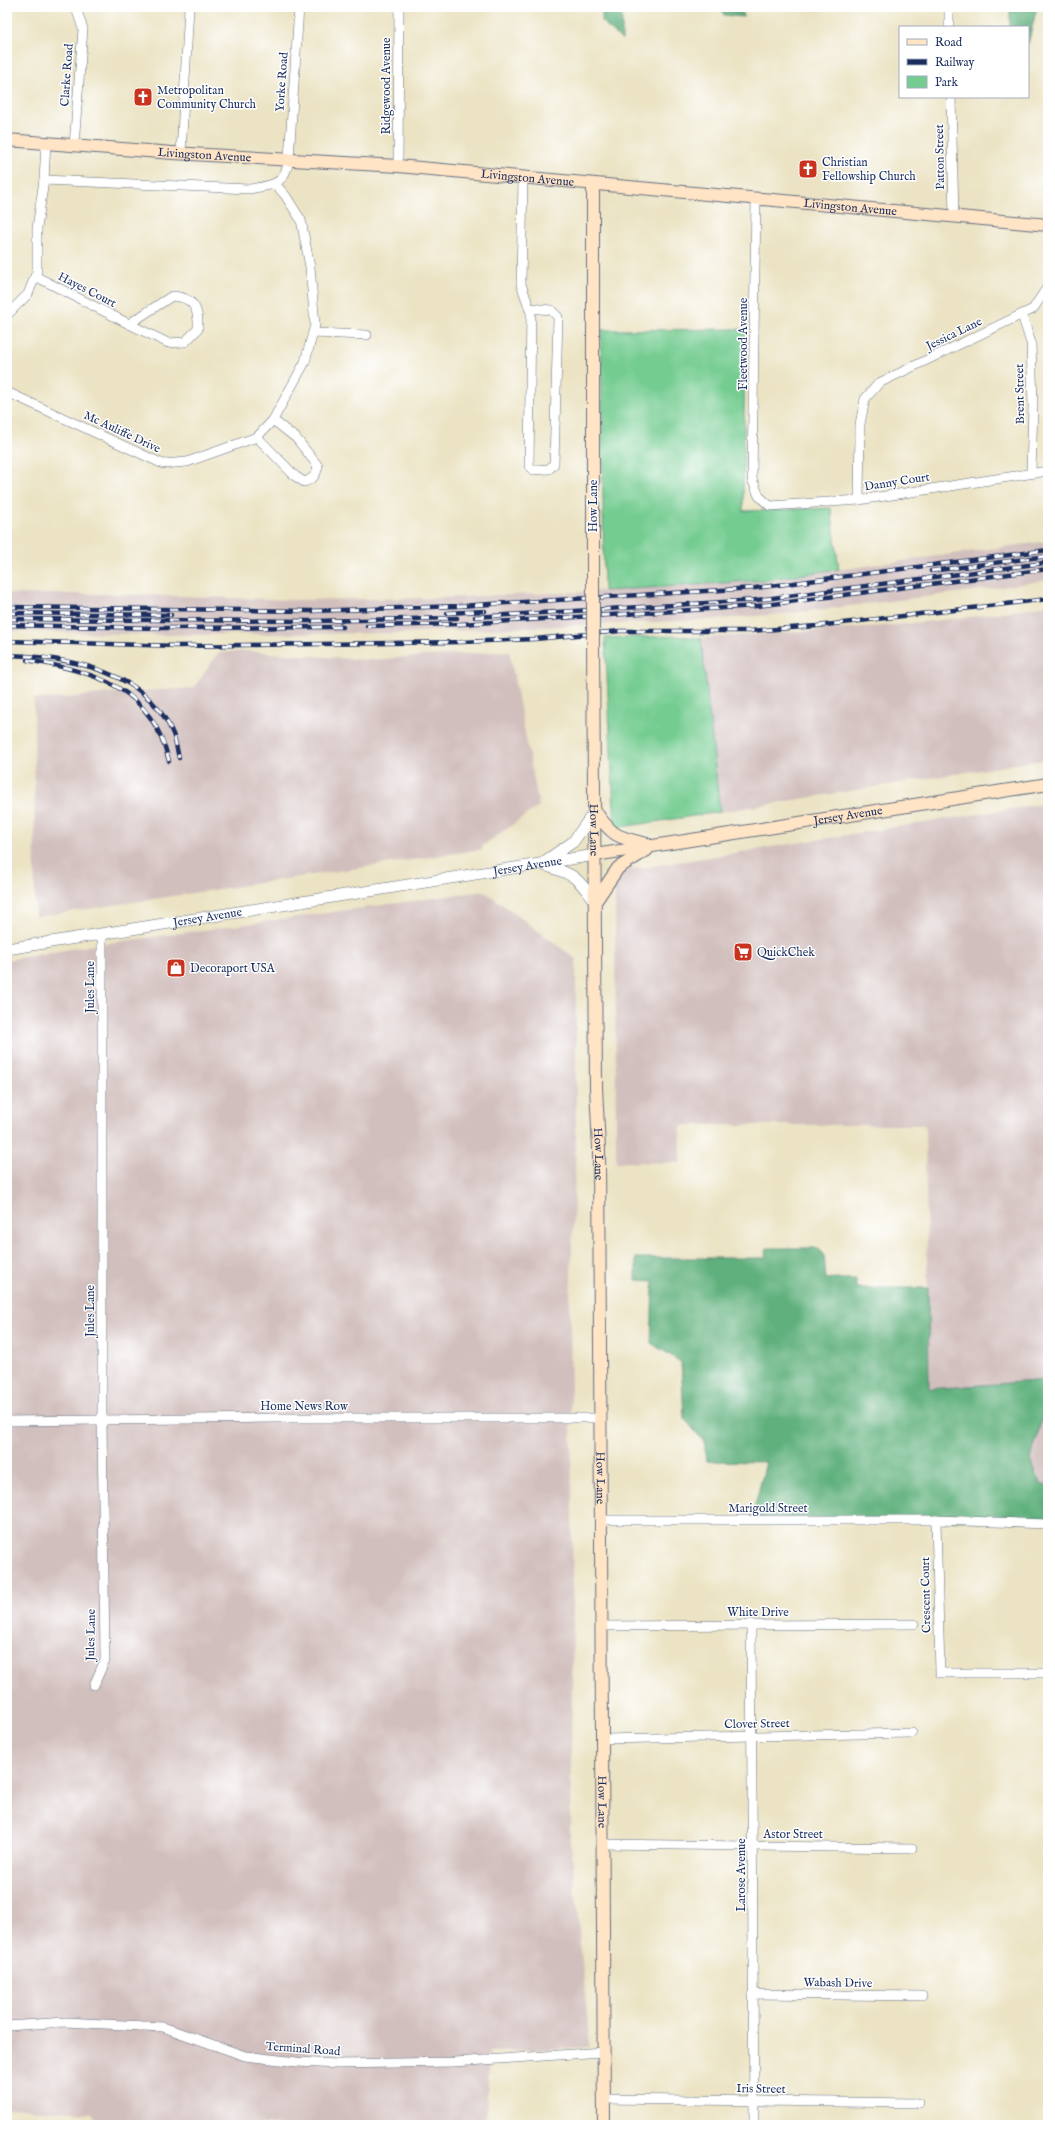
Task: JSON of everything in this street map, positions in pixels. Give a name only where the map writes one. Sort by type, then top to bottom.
[{"type":"main road","name":"Livingston Avenue","points":[[7,140],[181,153],[398,166],[1048,225]]},
{"type":"main road","name":"How Lane","points":[[593,184],[593,641],[601,1520],[604,2125]]},
{"type":"main road","name":"Jersey Avenue","points":[[595,855],[1048,784]]},
{"type":"main road","points":[[595,811],[606,826],[617,836],[654,846]]},
{"type":"main road","points":[[595,902],[618,868],[654,846]]},
{"type":"street","points":[[181,153],[189,7]]},
{"type":"street","name":"Yorke Road","points":[[289,159],[299,7]]},
{"type":"street","name":"Ridgewood Avenue","points":[[398,166],[399,7]]},
{"type":"street","points":[[949,7],[949,26]]},
{"type":"street","name":"Clarke Road","points":[[74,145],[82,29],[76,8]]},
{"type":"street","name":"Patton Street","points":[[951,98],[954,216]]},
{"type":"street","points":[[7,315],[28,294],[37,272],[37,228],[44,180],[46,143]]},
{"type":"street","points":[[44,180],[248,189],[275,184],[287,172],[289,159]]},
{"type":"street","points":[[523,178],[521,284],[529,308],[531,313],[529,466],[533,470],[549,469],[554,464],[558,317],[551,310],[529,308]]},
{"type":"street","name":"Mc Auliffe Drive","points":[[7,392],[163,464],[187,462],[257,437],[273,420],[305,362],[315,325],[310,267],[301,220],[285,195],[275,184]]},
{"type":"street","name":"Fleetwood Avenue","points":[[756,198],[752,479],[756,490]]},
{"type":"street","name":"Hayes Court","points":[[35,276],[129,324],[168,343],[185,342],[198,329],[199,315],[192,303],[182,296],[172,296],[129,324]]},
{"type":"street","name":"Jessica Lane","points":[[859,500],[860,424],[865,399],[879,384],[1033,309],[1048,286]]},
{"type":"street","name":"Brent Street","points":[[1022,315],[1031,343],[1034,406],[1031,473]]},
{"type":"street","points":[[313,333],[367,335]]},
{"type":"street","points":[[257,437],[295,476],[304,482],[312,480],[317,474],[318,466],[296,438],[273,420]]},
{"type":"street","name":"Danny Court","points":[[756,490],[759,496],[770,506],[859,500],[1048,471]]},
{"type":"street","points":[[541,864],[569,845],[595,811]]},
{"type":"street","name":"Jersey Avenue","points":[[7,949],[595,855]]},
{"type":"street","points":[[541,864],[573,876],[583,884],[595,902]]},
{"type":"street","name":"Jules Lane","points":[[94,1686],[105,1660],[102,1420],[102,934]]},
{"type":"street","name":"Home News Row","points":[[7,1421],[279,1418],[600,1418]]},
{"type":"street","name":"Marigold Street","points":[[601,1520],[936,1520]]},
{"type":"street","points":[[936,1520],[1048,1524]]},
{"type":"street","name":"Crescent Court","points":[[936,1520],[940,1673],[1048,1673]]},
{"type":"street","name":"Larose Avenue","points":[[751,1624],[754,2125]]},
{"type":"street","name":"White Drive","points":[[601,1626],[914,1624]]},
{"type":"street","name":"Clover Street","points":[[602,1739],[912,1733]]},
{"type":"street","name":"Astor Street","points":[[602,1844],[912,1848]]},
{"type":"street","name":"Wabash Drive","points":[[753,1994],[922,1996]]},
{"type":"street","name":"Terminal Road","points":[[7,2026],[65,2022],[164,2027],[245,2056],[297,2062],[337,2064],[454,2062],[603,2052]]},
{"type":"street","name":"Iris Street","points":[[604,2099],[919,2104]]},
{"type":"shaded area","points":[[1048,541],[1048,580],[988,589],[793,613],[708,620],[397,633],[160,635],[7,631],[7,594],[115,594],[296,600],[436,598],[604,591],[764,580]]},
{"type":"shaded area","points":[[1048,605],[1048,759],[720,812],[701,638],[896,625],[978,616]]},
{"type":"shaded area","points":[[245,651],[366,660],[509,651],[539,806],[482,846],[483,849],[35,917],[34,699],[68,698],[110,693],[194,688],[218,653]]},
{"type":"shaded area","points":[[1048,803],[1048,1380],[929,1389],[925,1125],[681,1125],[680,1163],[616,1162],[615,872]]},
{"type":"shaded area","points":[[484,891],[576,959],[576,1146],[570,1300],[573,1625],[570,1833],[590,2047],[490,2052],[485,2125],[99,2125],[92,2113],[7,2108],[7,960],[88,946]]},
{"type":"shaded area","points":[[1048,1395],[1048,1486],[1040,1484],[1030,1459]]},
{"type":"green space","points":[[602,7],[622,7],[622,40],[602,22]]},
{"type":"green space","points":[[720,7],[743,7],[743,17],[724,15]]},
{"type":"green space","points":[[1010,7],[1037,7],[1029,40],[1029,26],[1010,26]]},
{"type":"green space","points":[[745,329],[743,511],[831,508],[839,569],[764,580],[604,591],[601,330]]},
{"type":"green space","points":[[675,636],[701,638],[720,812],[615,828],[605,638]]},
{"type":"green space","points":[[767,1248],[818,1248],[824,1254],[826,1279],[856,1279],[856,1288],[928,1288],[929,1389],[1048,1380],[1048,1395],[1031,1459],[1040,1484],[1048,1486],[1048,1522],[752,1517],[766,1462],[707,1461],[704,1442],[684,1418],[681,1362],[651,1343],[653,1281],[636,1280],[636,1258],[765,1258]]},
{"type":"railway","points":[[7,607],[311,611],[459,606],[755,588],[1048,550]]},
{"type":"railway","points":[[931,571],[1048,556]]},
{"type":"railway","points":[[475,617],[757,600],[1044,563]]},
{"type":"railway","points":[[367,626],[460,624],[757,606],[1048,569]]},
{"type":"railway","points":[[7,641],[178,646],[461,642],[535,639],[620,631],[750,631],[817,626],[1048,599]]},
{"type":"railway","points":[[447,613],[485,611]]},
{"type":"railway","points":[[7,613],[171,615]]},
{"type":"railway","points":[[7,619],[311,621],[457,618]]},
{"type":"railway","points":[[7,625],[160,628],[343,627]]},
{"type":"railway","points":[[7,655],[31,656],[79,664],[103,671],[125,681],[145,695],[161,712],[173,734],[179,758]]},
{"type":"railway","points":[[27,660],[75,670],[97,677],[117,687],[134,699],[149,715],[161,736],[169,761]]},
{"type":"place","name":"Metropolitan Community Church","points":[[143,97]]},
{"type":"place","name":"Christian Fellowship Church","points":[[808,169]]},
{"type":"place","name":"QuickChek","points":[[743,952]]},
{"type":"place","name":"Decoraport USA","points":[[176,968]]}]
